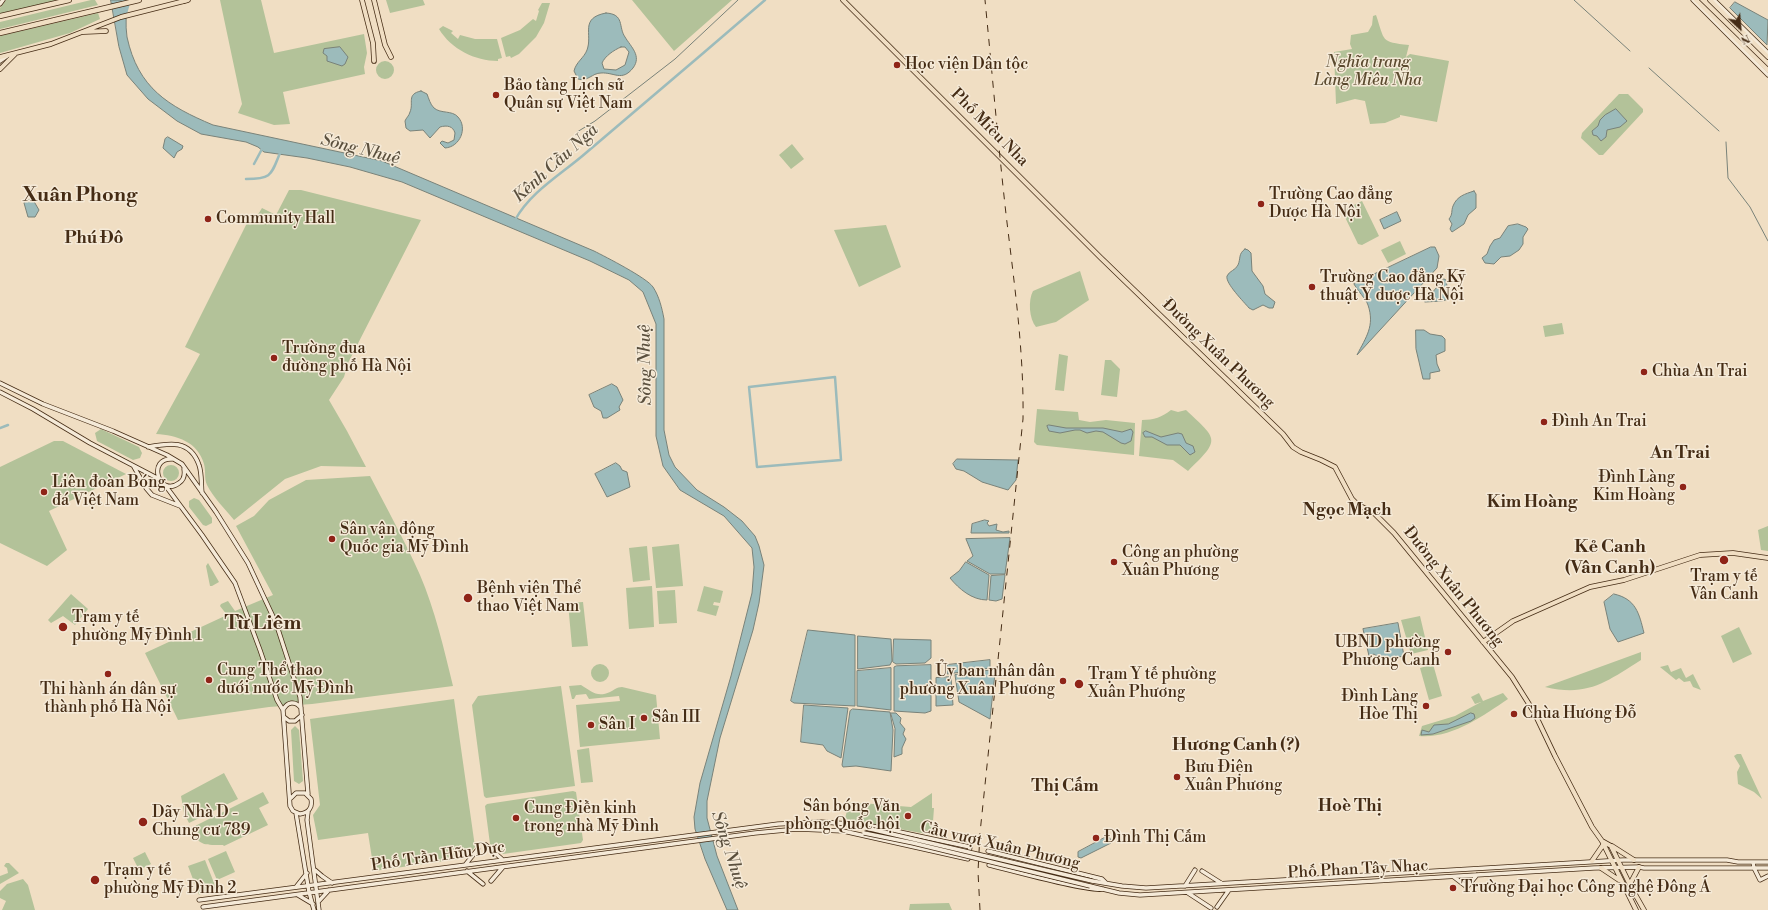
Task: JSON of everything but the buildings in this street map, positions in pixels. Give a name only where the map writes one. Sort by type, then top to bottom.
[{"type":"highway","points":[[0,16],[69,0]]},
{"type":"highway","points":[[0,33],[139,0]]},
{"type":"main road","points":[[0,4],[3,0]]},
{"type":"main road","points":[[0,57],[51,44],[129,14],[186,0]]},
{"type":"main road","points":[[362,0],[372,43],[374,61]]},
{"type":"main road","points":[[374,0],[385,45],[391,57]]},
{"type":"main road","name":"Phố Miêu Nha","points":[[843,0],[1101,258]]},
{"type":"main road","points":[[1693,0],[1768,74]]},
{"type":"main road","points":[[1696,0],[1768,70]]},
{"type":"main road","points":[[1710,0],[1768,57]]},
{"type":"main road","points":[[1714,0],[1768,53]]},
{"type":"main road","points":[[82,32],[91,33],[106,31]]},
{"type":"main road","points":[[0,69],[16,53]]},
{"type":"main road","points":[[0,61],[10,54]]},
{"type":"main road","name":"Đường Xuân Phương","points":[[1101,258],[1277,429],[1292,447],[1335,467],[1352,499],[1358,505],[1373,512],[1394,533],[1512,677],[1527,699],[1592,827],[1603,843],[1636,910]]},
{"type":"main road","points":[[0,383],[43,404],[84,421],[102,426],[178,461],[222,521],[256,577],[280,633],[300,696],[308,794],[312,803],[308,812],[307,820],[319,906]]},
{"type":"main road","points":[[0,392],[159,479],[183,509],[235,584],[257,641],[277,700],[283,710],[291,798],[290,806],[296,813],[309,892],[313,907]]},
{"type":"main road","points":[[147,448],[169,443],[182,446],[189,450],[199,464],[202,494]]},
{"type":"main road","points":[[159,479],[159,466],[166,460],[174,460]]},
{"type":"main road","points":[[134,466],[146,488],[152,495],[159,499],[177,504],[183,509]]},
{"type":"main road","points":[[165,485],[174,486],[182,481],[185,473],[184,468]]},
{"type":"main road","points":[[1483,642],[1513,621],[1590,587],[1624,580],[1700,555],[1733,553],[1768,558]]},
{"type":"main road","points":[[283,710],[286,705],[292,703],[298,704],[301,709]]},
{"type":"main road","points":[[284,715],[289,721],[295,721],[300,718],[302,714]]},
{"type":"main road","points":[[291,798],[299,792],[308,794]]},
{"type":"main road","points":[[296,813],[304,814],[308,812]]},
{"type":"main road","name":"Phố Trần Hữu Dực","points":[[199,900],[790,823],[849,824]]},
{"type":"main road","points":[[843,831],[968,859],[970,847],[885,828],[849,824]]},
{"type":"main road","name":"Cầu vượt Xuân Phương","points":[[849,824],[1106,883]]},
{"type":"main road","name":"Phố Trần Hữu Dực","points":[[203,907],[720,838],[797,829],[843,831]]},
{"type":"main road","name":"Cầu vượt Xuân Phương","points":[[843,831],[864,833],[941,850],[1104,889]]},
{"type":"main road","points":[[1592,862],[1603,843]]},
{"type":"main road","name":"Đường Xuân Phương","points":[[1603,843],[1636,860]]},
{"type":"main road","points":[[486,845],[503,860]]},
{"type":"main road","points":[[1611,846],[1644,910]]},
{"type":"main road","points":[[465,865],[478,849]]},
{"type":"main road","points":[[588,849],[589,856]]},
{"type":"main road","points":[[988,851],[1102,879],[1106,883]]},
{"type":"main road","name":"Phố Phan Tây Nhạc","points":[[1106,883],[1135,888],[1185,886],[1611,860],[1727,860],[1768,862]]},
{"type":"main road","points":[[1625,890],[1630,885],[1639,867],[1636,860]]},
{"type":"main road","points":[[1754,862],[1754,868],[1760,880],[1768,876]]},
{"type":"main road","points":[[989,865],[1078,886],[1099,890],[1104,889]]},
{"type":"main road","points":[[491,881],[503,866]]},
{"type":"main road","name":"Phố Phan Tây Nhạc","points":[[1104,889],[1134,895],[1622,867],[1716,869],[1768,868]]},
{"type":"main road","points":[[1601,868],[1620,880]]},
{"type":"main road","points":[[296,887],[306,872],[315,870]]},
{"type":"main road","points":[[315,870],[334,883],[336,889]]},
{"type":"main road","points":[[1185,886],[1194,870]]},
{"type":"main road","points":[[467,871],[483,884]]},
{"type":"main road","points":[[1202,871],[1221,883]]},
{"type":"main road","points":[[1454,877],[1467,886],[1477,875]]},
{"type":"main road","points":[[1207,884],[1210,891]]},
{"type":"main road","points":[[1200,885],[1204,891]]},
{"type":"main road","points":[[297,894],[313,907],[319,906],[330,890]]},
{"type":"main road","points":[[1217,907],[1229,890]]},
{"type":"main road","points":[[1187,892],[1211,908]]},
{"type":"green space","points":[[6,0],[57,0],[0,15],[0,8]]},
{"type":"green space","points":[[95,0],[98,5],[0,29],[0,22]]},
{"type":"green space","points":[[220,0],[261,0],[274,53],[364,34],[367,53],[364,67],[365,74],[283,92],[290,124],[274,125],[238,113],[242,104]]},
{"type":"green space","points":[[386,0],[423,0],[425,5],[390,13]]},
{"type":"green space","points":[[632,0],[732,0],[674,51]]},
{"type":"green space","points":[[542,3],[550,3],[544,23],[536,37],[519,54],[511,58],[510,56],[506,57],[501,38],[520,30],[533,19],[536,21],[538,10]]},
{"type":"green space","points":[[98,13],[100,19],[70,33],[0,53],[0,36]]},
{"type":"green space","name":"Nghĩa trang Làng Miêu Nha","points":[[1376,15],[1385,39],[1393,43],[1409,45],[1406,57],[1410,54],[1449,61],[1437,122],[1400,115],[1400,117],[1385,123],[1370,124],[1365,101],[1355,99],[1336,104],[1334,52],[1352,49],[1350,44],[1351,35],[1368,32],[1372,25],[1373,16]]},
{"type":"green space","points":[[443,26],[453,31],[451,33],[458,39],[460,35],[475,39],[497,39],[502,58],[498,59],[498,61],[481,59],[464,52],[457,48],[444,36],[439,29]]},
{"type":"green space","points":[[381,61],[389,61],[394,66],[392,77],[389,79],[381,79],[376,74],[376,66]]},
{"type":"green space","points":[[1619,94],[1628,94],[1643,109],[1643,112],[1603,155],[1599,155],[1581,138],[1582,133]]},
{"type":"green space","points":[[792,144],[804,159],[791,169],[779,155]]},
{"type":"green space","name":"Trường đua đường phố Hà Nội","points":[[289,190],[301,190],[421,220],[348,363],[344,377],[329,400],[366,467],[321,466],[285,479],[234,520],[207,485],[204,464],[197,450],[186,441],[179,438],[156,434],[200,354],[185,347],[249,219],[254,221],[262,208],[276,215]]},
{"type":"green space","points":[[1362,201],[1379,236],[1362,245],[1358,244],[1342,211]]},
{"type":"green space","points":[[886,225],[901,267],[859,287],[834,230]]},
{"type":"green space","points":[[1400,241],[1406,254],[1388,263],[1381,250]]},
{"type":"green space","points":[[1080,271],[1089,300],[1056,322],[1036,327],[1032,319],[1030,309],[1030,299],[1033,291]]},
{"type":"green space","points":[[1562,323],[1564,334],[1545,337],[1543,326]]},
{"type":"green space","points":[[1059,354],[1068,356],[1064,391],[1055,390]]},
{"type":"green space","points":[[1105,360],[1111,360],[1120,369],[1117,397],[1101,395]]},
{"type":"green space","points":[[1037,409],[1078,412],[1079,420],[1090,422],[1106,420],[1135,423],[1134,455],[1037,445],[1034,442]]},
{"type":"green space","points":[[1171,410],[1178,412],[1186,410],[1209,434],[1211,440],[1210,446],[1206,452],[1188,471],[1173,460],[1139,456],[1142,420],[1158,418]]},
{"type":"green space","points":[[101,429],[139,447],[142,453],[140,458],[133,460],[97,441],[95,433]]},
{"type":"green space","name":"Liên đoàn Bóng đá Việt Nam","points":[[54,441],[63,441],[126,474],[49,511],[67,550],[47,566],[0,543],[0,467]]},
{"type":"green space","points":[[171,465],[178,470],[179,473],[174,480],[171,481],[164,476],[163,473],[168,466]]},
{"type":"green space","points":[[370,476],[420,575],[439,630],[453,686],[312,704],[269,707],[178,720],[145,653],[227,615],[220,606],[221,604],[228,601],[235,611],[273,595],[236,526],[254,516],[269,500],[306,480]]},
{"type":"green space","points":[[194,498],[199,500],[212,518],[212,523],[206,526],[203,525],[189,507],[189,501]]},
{"type":"green space","points":[[1768,526],[1768,551],[1761,550],[1758,530]]},
{"type":"green space","points":[[679,544],[683,586],[656,588],[652,547]]},
{"type":"green space","points":[[647,546],[650,580],[633,582],[629,548]]},
{"type":"green space","points":[[208,563],[219,582],[212,586],[210,586],[206,566]]},
{"type":"green space","points":[[652,586],[654,627],[629,629],[626,588]]},
{"type":"green space","points":[[704,586],[723,591],[720,603],[714,602],[713,605],[719,606],[716,616],[697,611]]},
{"type":"green space","points":[[675,590],[677,623],[659,624],[657,591]]},
{"type":"green space","points":[[71,594],[88,609],[75,625],[63,616],[51,623],[48,620]]},
{"type":"green space","points":[[583,602],[588,646],[572,647],[568,603]]},
{"type":"green space","points":[[1420,616],[1428,650],[1411,654],[1401,620]]},
{"type":"green space","points":[[1739,627],[1752,654],[1733,663],[1721,636]]},
{"type":"green space","points":[[1641,652],[1641,660],[1596,686],[1573,690],[1560,690],[1545,687]]},
{"type":"green space","points":[[600,664],[606,667],[609,673],[606,679],[600,682],[594,679],[591,673],[594,667]]},
{"type":"green space","points":[[1433,664],[1442,696],[1429,700],[1420,668]]},
{"type":"green space","points":[[1668,665],[1671,672],[1681,668],[1686,678],[1693,674],[1701,690],[1693,687],[1690,681],[1684,682],[1679,678],[1676,680],[1660,667]]},
{"type":"green space","points":[[581,685],[598,694],[605,694],[622,687],[656,695],[660,739],[580,747],[576,705],[620,701],[619,696],[589,699],[586,694],[576,695],[574,699],[572,699],[569,686]]},
{"type":"green space","points":[[561,686],[575,786],[486,798],[484,796],[472,705],[478,696]]},
{"type":"green space","points":[[1479,693],[1483,701],[1503,693],[1508,699],[1477,719],[1455,730],[1431,736],[1419,736],[1422,726],[1455,716],[1481,702],[1475,704],[1471,697]]},
{"type":"green space","points":[[454,699],[475,847],[466,858],[374,871],[368,833],[318,840],[313,815],[320,805],[310,719]]},
{"type":"green space","points":[[295,726],[299,730],[303,781],[299,784],[294,781],[291,730]]},
{"type":"green space","points":[[589,748],[593,782],[581,783],[577,750]]},
{"type":"green space","points":[[1741,754],[1762,799],[1754,792],[1738,784],[1737,772],[1740,766],[1734,756]]},
{"type":"green space","points":[[224,773],[238,799],[189,823],[184,813],[181,796]]},
{"type":"green space","points":[[573,791],[576,792],[583,840],[581,843],[503,854],[490,844],[485,806],[487,804]]},
{"type":"green space","points":[[263,792],[269,803],[259,808],[268,825],[224,846],[202,843],[194,834],[191,828]]},
{"type":"green space","points":[[932,793],[932,808],[934,808],[932,835],[845,819],[849,802],[911,807]]},
{"type":"green space","points":[[226,851],[235,872],[217,880],[208,859]]},
{"type":"green space","points":[[145,852],[151,864],[139,870],[133,858]]},
{"type":"green space","points":[[205,860],[216,888],[199,895],[188,866]]},
{"type":"green space","points":[[6,863],[9,863],[19,873],[0,884],[0,876],[8,873],[7,868],[4,866]]},
{"type":"green space","points":[[23,879],[28,885],[35,910],[2,910],[6,901],[0,898],[0,891],[7,884]]},
{"type":"green space","points":[[949,903],[952,910],[909,910],[910,904]]},
{"type":"water","points":[[111,0],[126,0],[127,37],[132,55],[147,82],[157,93],[169,102],[197,118],[213,125],[382,161],[594,251],[635,273],[653,287],[660,302],[664,319],[664,430],[669,455],[675,467],[697,490],[724,507],[742,521],[755,536],[764,565],[759,603],[753,630],[720,738],[707,801],[707,818],[717,856],[738,910],[727,910],[705,859],[695,829],[694,817],[700,783],[731,676],[752,593],[754,567],[752,548],[724,516],[680,490],[663,466],[656,436],[656,324],[643,292],[629,280],[590,261],[402,182],[350,167],[307,158],[264,152],[258,147],[246,142],[201,134],[177,121],[148,99],[127,75],[119,47]]},
{"type":"water","points":[[1735,2],[1768,20],[1767,45],[1730,8]]},
{"type":"water","points":[[606,13],[612,14],[619,18],[623,33],[635,52],[635,64],[633,68],[625,75],[598,73],[581,80],[578,79],[574,71],[576,65],[587,50],[590,23],[592,19],[598,15]],"holes":[[[621,47],[625,47],[629,52],[625,65],[616,70],[604,69],[602,63],[605,58]]]},
{"type":"water","points":[[340,47],[348,57],[345,64],[342,66],[327,61],[327,56],[323,53],[324,49]]},
{"type":"water","points":[[421,91],[427,94],[434,108],[456,115],[461,121],[461,136],[455,144],[450,147],[445,148],[440,143],[442,141],[448,143],[454,140],[455,133],[453,129],[449,127],[440,127],[430,138],[423,130],[410,131],[406,128],[405,121],[411,109],[411,99],[416,92]]},
{"type":"water","points":[[1616,109],[1627,121],[1620,127],[1607,130],[1606,137],[1601,141],[1597,136],[1593,135],[1592,131],[1598,126],[1600,120],[1605,115]]},
{"type":"water","points":[[168,137],[183,146],[174,158],[163,148],[165,139]]},
{"type":"water","points":[[1474,191],[1476,194],[1476,208],[1468,215],[1464,224],[1452,232],[1450,229],[1452,224],[1449,219],[1452,208],[1457,200],[1462,196]]},
{"type":"water","points":[[32,198],[39,210],[35,217],[28,217],[24,203]]},
{"type":"water","points":[[1397,212],[1401,221],[1384,229],[1380,220]]},
{"type":"water","points":[[1518,224],[1528,229],[1523,237],[1523,244],[1519,250],[1510,256],[1501,257],[1494,264],[1485,263],[1482,258],[1487,254],[1494,240],[1500,238],[1508,226]]},
{"type":"water","points":[[1431,247],[1435,247],[1439,256],[1437,268],[1357,355],[1370,325],[1370,312],[1367,303],[1354,284]]},
{"type":"water","points":[[1245,249],[1251,253],[1252,271],[1263,286],[1265,294],[1275,302],[1273,308],[1263,305],[1253,310],[1249,308],[1235,292],[1227,279],[1229,273],[1237,267],[1240,254]]},
{"type":"water","points":[[1444,279],[1446,280],[1449,299],[1425,302]]},
{"type":"water","points":[[1416,330],[1424,330],[1430,334],[1442,336],[1445,339],[1445,351],[1436,355],[1437,364],[1440,371],[1430,373],[1430,379],[1423,379],[1416,349]]},
{"type":"water","points":[[612,384],[617,387],[623,400],[619,407],[620,410],[607,418],[603,418],[601,411],[594,407],[589,395]]},
{"type":"water","points":[[1049,425],[1066,428],[1103,428],[1122,432],[1131,429],[1133,432],[1131,441],[1125,444],[1103,432],[1096,431],[1087,433],[1080,430],[1075,430],[1060,433],[1049,431],[1047,426]]},
{"type":"water","points":[[1146,431],[1161,437],[1178,433],[1182,434],[1186,443],[1193,446],[1195,452],[1190,455],[1180,445],[1167,445],[1152,437],[1145,437],[1143,433]]},
{"type":"water","points":[[957,459],[1018,460],[1016,480],[1008,490],[982,482],[964,471],[956,469],[953,464]]},
{"type":"water","points":[[616,463],[622,470],[627,472],[630,487],[607,497],[595,474]]},
{"type":"water","points":[[985,520],[989,521],[987,523],[989,526],[997,524],[996,530],[1003,532],[1009,531],[1009,533],[971,533],[972,524]]},
{"type":"water","points":[[1010,538],[1005,574],[990,574],[967,561],[973,556],[966,539]]},
{"type":"water","points":[[966,562],[989,575],[987,600],[981,600],[971,596],[957,586],[950,578],[959,571]]},
{"type":"water","points":[[1005,575],[1002,599],[996,601],[989,600],[991,576]]},
{"type":"water","points":[[1614,594],[1627,599],[1632,603],[1638,613],[1644,633],[1618,642],[1610,629],[1604,602]]},
{"type":"water","points":[[1398,623],[1404,656],[1382,660],[1374,654],[1369,656],[1363,629]]},
{"type":"water","points":[[808,630],[855,635],[855,706],[794,703],[791,701]]},
{"type":"water","points":[[858,636],[891,639],[892,661],[890,665],[858,669]]},
{"type":"water","points":[[894,639],[931,640],[931,658],[925,663],[896,664],[893,662]]},
{"type":"water","points":[[990,660],[990,668],[947,674],[947,665]]},
{"type":"water","points":[[931,665],[931,711],[925,713],[894,711],[894,667]]},
{"type":"water","points":[[891,668],[891,710],[857,706],[857,671]]},
{"type":"water","points":[[993,670],[995,673],[990,719],[959,702],[955,675]]},
{"type":"water","points":[[951,677],[953,705],[936,706],[936,678]]},
{"type":"water","points":[[804,705],[848,708],[841,758],[827,751],[823,745],[801,742]]},
{"type":"water","points":[[853,709],[890,712],[893,730],[891,771],[856,766],[843,767],[842,765],[850,711]]},
{"type":"water","points":[[891,713],[896,713],[901,718],[900,723],[905,729],[903,734],[906,739],[902,748],[902,754],[894,757],[895,729]]},
{"type":"water","points":[[1471,713],[1474,714],[1475,718],[1471,721],[1433,734],[1421,735],[1422,730],[1429,732],[1434,725],[1448,724]]},
{"type":"water","points":[[1108,836],[1112,841],[1111,843],[1081,858],[1078,857],[1078,852]]},
{"type":"waterway","name":"Sông Nhuệ","points":[[124,0],[127,6],[125,13]]},
{"type":"waterway","points":[[577,132],[595,121],[675,59],[738,0]]},
{"type":"waterway","name":"Kênh Cầu Ngà","points":[[515,220],[529,200],[548,183],[587,152],[765,0]]},
{"type":"waterway","points":[[1574,0],[1630,51]]},
{"type":"waterway","points":[[1649,68],[1719,131]]},
{"type":"waterway","points":[[1726,142],[1728,178],[1750,207],[1768,241]]},
{"type":"waterway","points":[[254,164],[262,149]]},
{"type":"waterway","points":[[246,179],[266,177],[275,166],[280,153]]},
{"type":"waterway","points":[[835,377],[841,460],[757,467],[749,387],[835,377]]},
{"type":"waterway","points":[[0,428],[8,425]]},
{"type":"railway","points":[[980,910],[978,872],[980,833],[1023,419],[1022,367],[1018,316],[1003,187],[985,0]]},
{"type":"place","name":"Học viện Dân tộc","points":[[897,65]]},
{"type":"place","name":"Bảo tàng Lịch sử Quân sự Việt Nam","points":[[496,95]]},
{"type":"place","name":"Trường Cao đẳng Dược Hà Nội","points":[[1261,204]]},
{"type":"place","name":"Community Hall","points":[[208,219]]},
{"type":"place","name":"Trường Cao đẳng Kỹ thuật Y dược Hà Nội","points":[[1312,287]]},
{"type":"place","name":"Trường đua đường phố Hà Nội","points":[[274,358]]},
{"type":"place","name":"Chùa An Trai","points":[[1644,372]]},
{"type":"place","name":"Đình An Trai","points":[[1544,422]]},
{"type":"place","name":"Đình Làng Kim Hoàng","points":[[1683,487]]},
{"type":"place","name":"Liên đoàn Bóng đá Việt Nam","points":[[44,492]]},
{"type":"place","name":"Sân vận động Quốc gia Mỹ Đình","points":[[332,539]]},
{"type":"place","name":"Trạm y tế Vân Canh","points":[[1724,560]]},
{"type":"place","name":"Công an phường Xuân Phương","points":[[1114,562]]},
{"type":"place","name":"Bệnh viện Thể thao Việt Nam","points":[[468,598]]},
{"type":"place","name":"Trạm y tế phường Mỹ Đình 1","points":[[63,627]]},
{"type":"place","name":"UBND phường Phương Canh","points":[[1448,652]]},
{"type":"place","name":"Thi hành án dân sự thành phố Hà Nội","points":[[108,674]]},
{"type":"place","name":"Cung Thể thao dưới nước Mỹ Đình","points":[[209,680]]},
{"type":"place","name":"Ủy ban nhân dân phường Xuân Phương","points":[[1063,681]]},
{"type":"place","name":"Trạm Y tế phường Xuân Phương","points":[[1079,684]]},
{"type":"place","name":"Đình Làng Hòe Thị","points":[[1426,706]]},
{"type":"place","name":"Chùa Hương Đỗ","points":[[1514,714]]},
{"type":"place","name":"Sân III","points":[[644,718]]},
{"type":"place","name":"Sân I","points":[[591,725]]},
{"type":"place","name":"Bưu Điện Xuân Phương","points":[[1177,777]]},
{"type":"place","name":"Sân bóng Văn phòng Quốc hội","points":[[908,816]]},
{"type":"place","name":"Cung Điền kinh trong nhà Mỹ Đình","points":[[516,818]]},
{"type":"place","name":"Dãy Nhà D - Chung cư 789","points":[[143,822]]},
{"type":"place","name":"Đình Thị Cấm","points":[[1096,838]]},
{"type":"place","name":"Trạm y tế phường Mỹ Đình 2","points":[[95,880]]},
{"type":"place","name":"Trường Đại học Công nghệ Đông Á","points":[[1453,888]]},
{"type":"district","name":"Xuân Phong","points":[[80,196]]},
{"type":"district","name":"Phú Đô","points":[[94,239]]},
{"type":"district","name":"An Trai","points":[[1680,454]]},
{"type":"district","name":"Kim Hoàng","points":[[1532,503]]},
{"type":"district","name":"Ngọc Mạch","points":[[1347,511]]},
{"type":"district","name":"Kẻ Canh (Vân Canh)","points":[[1610,558]]},
{"type":"district","name":"Từ Liêm","points":[[263,624]]},
{"type":"district","name":"Hương Canh (?)","points":[[1236,746]]},
{"type":"district","name":"Thị Cấm","points":[[1065,787]]},
{"type":"district","name":"Hoè Thị","points":[[1350,807]]}]
